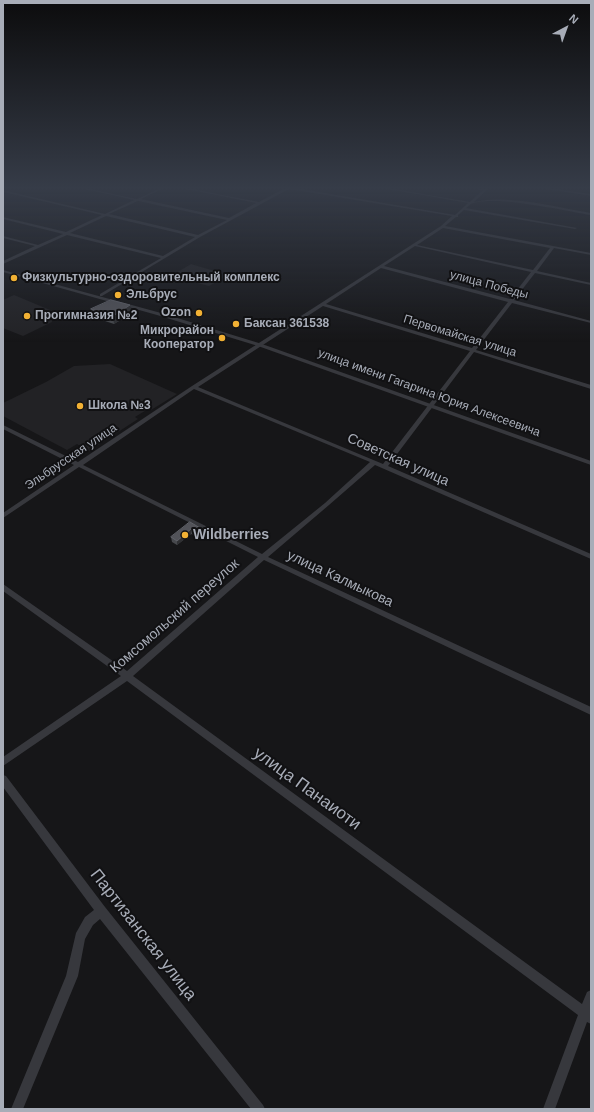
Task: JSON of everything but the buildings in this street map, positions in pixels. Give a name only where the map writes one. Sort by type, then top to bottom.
[{"type":"street","points":[[10,239],[38,246]]},
{"type":"street","points":[[3,263],[55,239]]},
{"type":"street","points":[[88,239],[163,256]]},
{"type":"street","points":[[102,295],[193,239]]},
{"type":"street","name":"Эльбрусская улица","points":[[3,516],[194,387],[423,239]]},
{"type":"street","points":[[508,239],[591,254]]},
{"type":"street","points":[[414,245],[591,284]]},
{"type":"street","points":[[384,467],[553,247]]},
{"type":"street","name":"улица Победы","points":[[381,267],[591,322]]},
{"type":"street","name":"улица имени Гагарина Юрия Алексеевича","points":[[3,269],[193,320],[591,463]]},
{"type":"street","name":"улица имени Гагарина Юрия Алексеевича","points":[[3,269],[260,345]]},
{"type":"street","name":"Первомайская улица","points":[[323,304],[591,387]]},
{"type":"street","name":"Советская улица","points":[[194,387],[374,462],[591,558]]},
{"type":"street","name":"улица Калмыкова","points":[[3,427],[80,464],[263,557],[591,711]]},
{"type":"street","name":"Комсомольский переулок","points":[[3,762],[127,676],[374,462]]},
{"type":"street","name":"улица Панаиоти","points":[[3,587],[127,676],[588,1016]]},
{"type":"street","name":"Партизанская улица","points":[[3,779],[101,911],[259,1109]]},
{"type":"street","points":[[17,1109],[72,976],[80,937],[89,921],[101,911]]},
{"type":"street","points":[[549,1109],[588,1016],[591,996]]},
{"type":"shaded area","points":[[191,264],[228,275],[209,286],[171,276]]},
{"type":"shaded area","name":"Прогимназия №2","points":[[14,295],[50,310],[52,322],[23,336],[3,328],[3,300]]},
{"type":"shaded area","name":"Школа №3","points":[[110,364],[177,394],[151,410],[148,409],[135,417],[138,419],[89,451],[77,444],[67,450],[3,416],[3,403],[46,382],[74,366]]},
{"type":"place","name":"Физкультурно-оздоровительный комплекс","points":[[14,278]]},
{"type":"place","name":"Эльбрус","points":[[118,295]]},
{"type":"place","name":"Ozon","points":[[199,313]]},
{"type":"place","name":"Прогимназия №2","points":[[27,316]]},
{"type":"place","name":"Баксан 361538","points":[[236,324]]},
{"type":"place","name":"Микрорайон Кооператор","points":[[222,338]]},
{"type":"place","name":"Школа №3","points":[[80,406]]},
{"type":"place","name":"Wildberries","points":[[185,535]]}]
